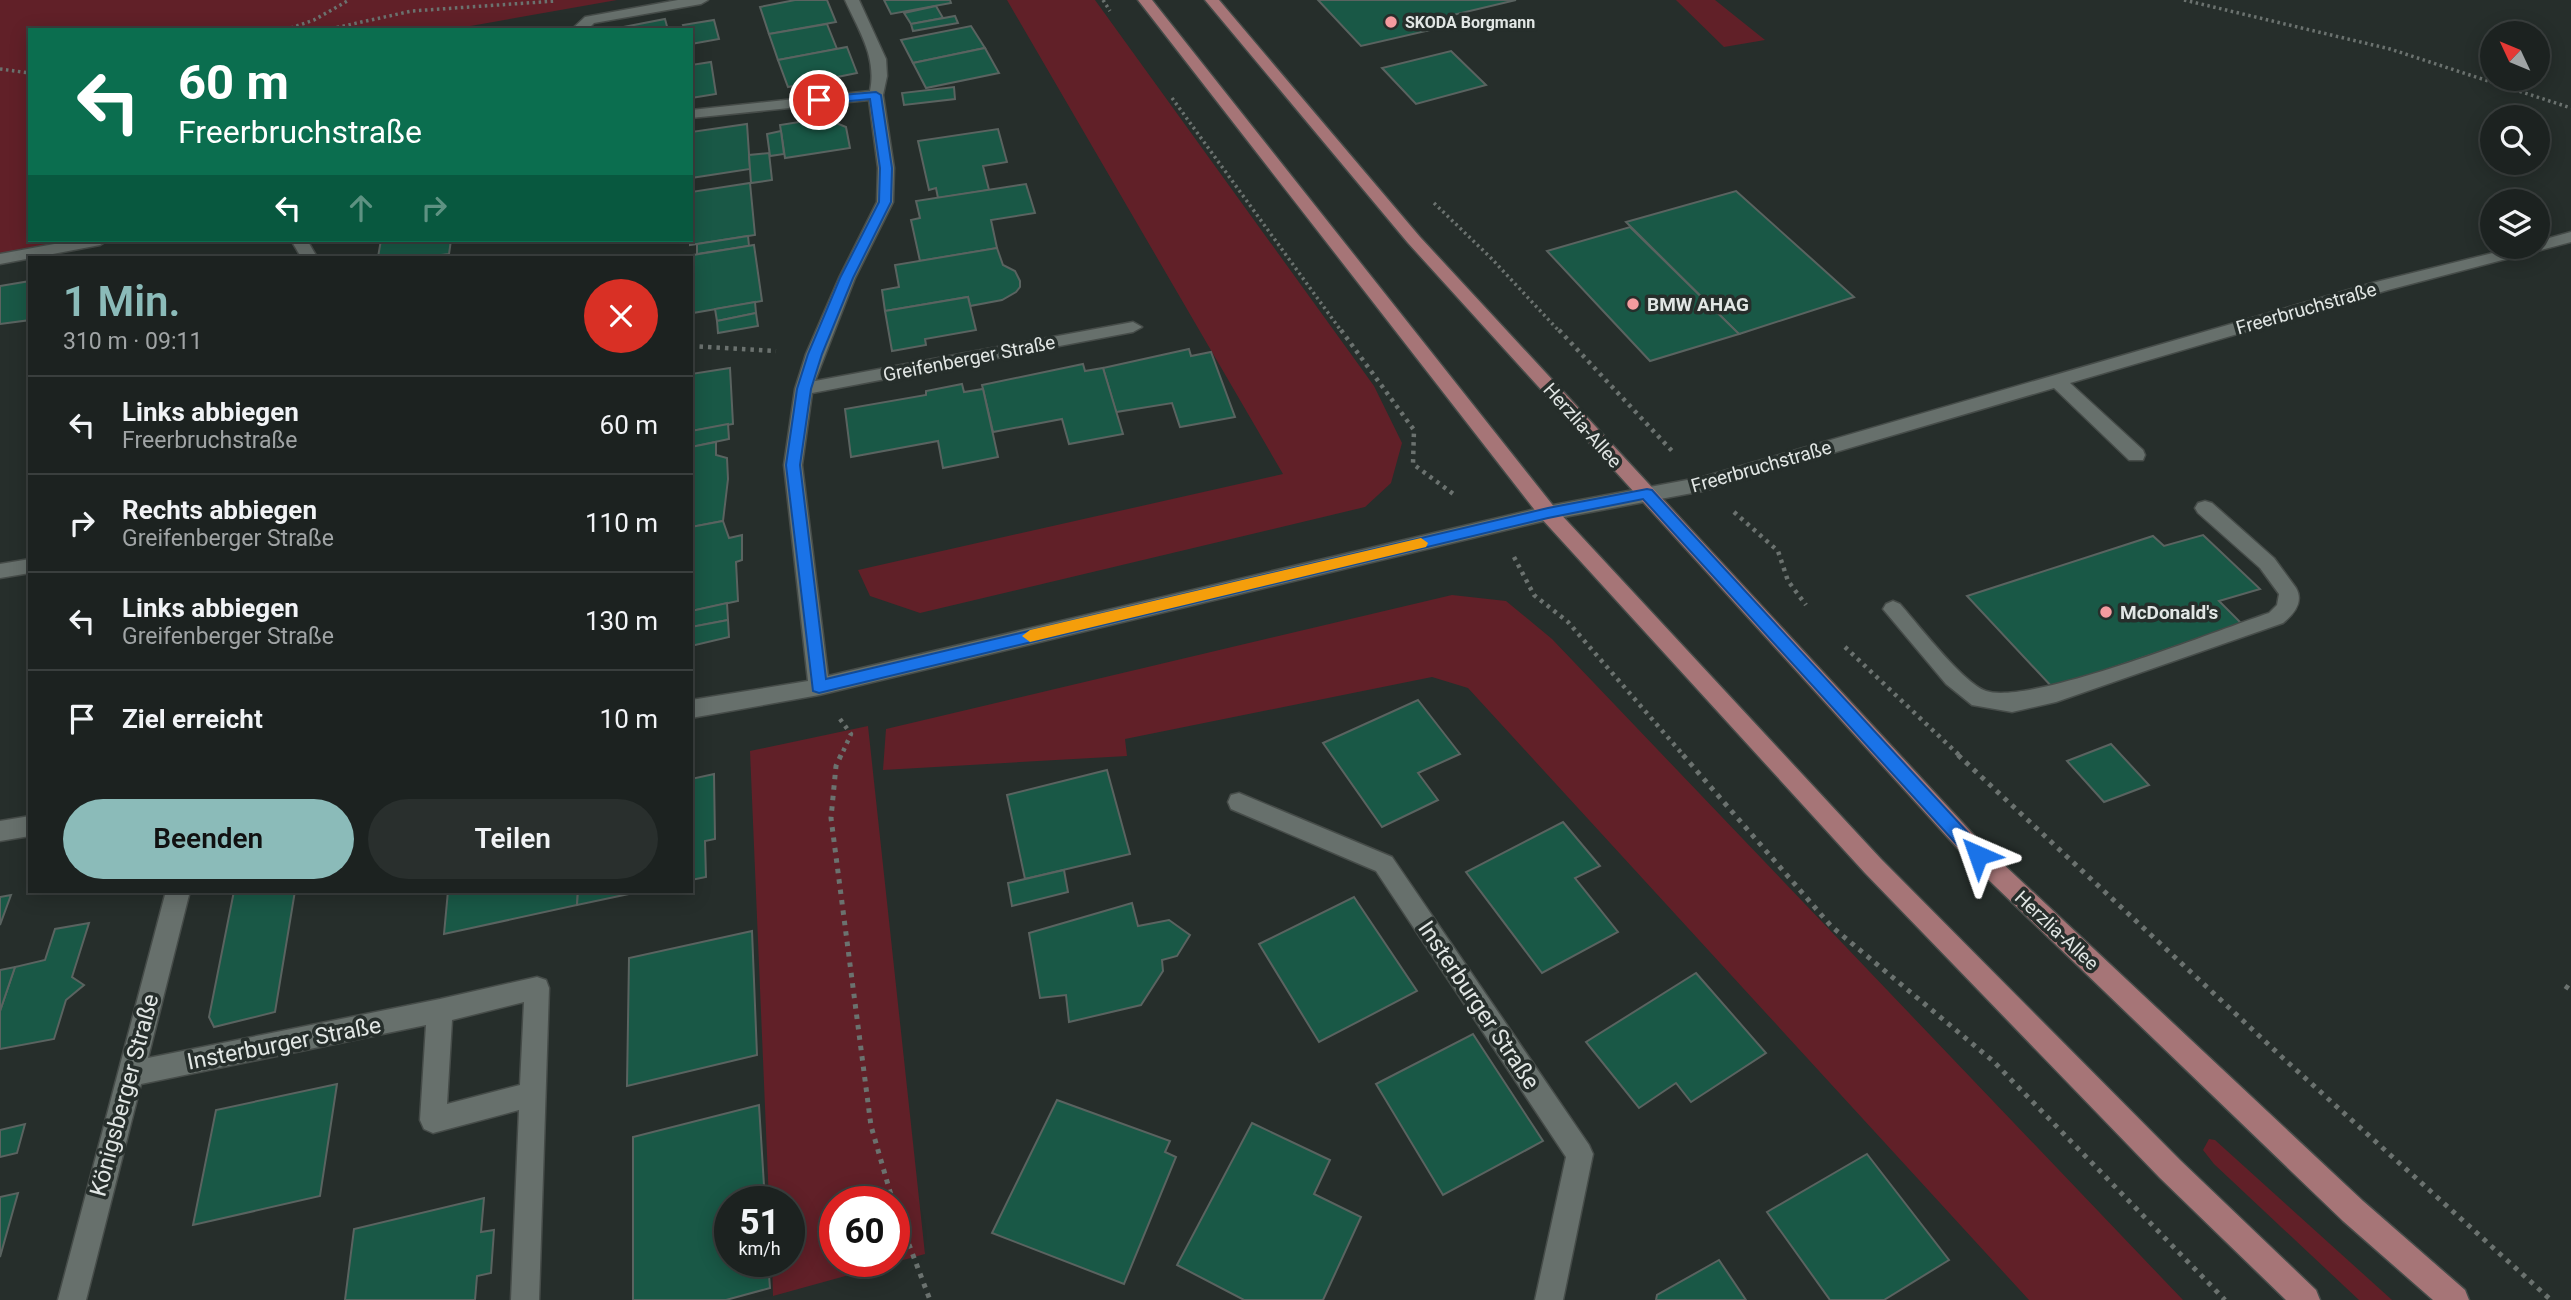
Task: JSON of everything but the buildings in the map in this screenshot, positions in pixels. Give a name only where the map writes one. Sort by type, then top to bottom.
[{"type":"main road","points":[[1145,0],[1548,513],[1873,866],[2170,1169],[2306,1300]]},
{"type":"main road","name":"Herzlia-Allee","points":[[1212,0],[1414,240],[1978,855],[2343,1201],[2455,1300]]},
{"type":"street","points":[[580,28],[590,20],[701,0]]},
{"type":"street","points":[[819,687],[793,465],[804,389],[815,354],[847,278],[885,202],[886,168],[876,95],[880,76],[879,59],[852,0]]},
{"type":"street","points":[[693,114],[876,95]]},
{"type":"street","name":"Freerbruchstraße","points":[[2550,242],[2571,237]]},
{"type":"street","points":[[0,259],[89,242]]},
{"type":"street","name":"Freerbruchstraße","points":[[693,709],[819,687],[1548,513],[1703,484],[2382,286],[2486,259]]},
{"type":"street","name":"Greifenberger Straße","points":[[804,389],[1133,327]]},
{"type":"street","points":[[2056,380],[2136,455]]},
{"type":"street","points":[[1893,609],[1954,678],[1980,699],[2012,703],[2056,694],[2276,618],[2287,608],[2289,593],[2267,563],[2206,508]]},
{"type":"street","points":[[0,571],[28,566]]},
{"type":"street","name":"Insterburger Straße","points":[[1239,802],[1384,864],[1580,1154],[1549,1300]]},
{"type":"street","points":[[0,831],[28,826]]},
{"type":"street","name":"Königsberger Straße","points":[[72,1300],[177,893]]},
{"type":"street","name":"Insterburger Straße","points":[[129,1074],[440,1011],[537,988],[525,1300]]},
{"type":"street","points":[[440,1011],[433,1121],[533,1094]]},
{"type":"path","points":[[291,28],[314,20],[349,0]]},
{"type":"path","points":[[334,28],[412,10],[562,0]]},
{"type":"path","points":[[2184,0],[2390,49],[2571,108]]},
{"type":"path","points":[[0,69],[28,73]]},
{"type":"path","points":[[693,346],[815,354]]},
{"type":"path","points":[[819,687],[851,734],[836,766],[831,818],[871,1126],[889,1186]]},
{"type":"path","points":[[2565,986],[2571,990]]},
{"type":"path","points":[[910,1247],[930,1300]]},
{"type":"shaded area","points":[[0,0],[617,0],[459,28],[28,28],[28,242],[89,242],[0,259]]},
{"type":"shaded area","points":[[1007,0],[1095,0],[1374,386],[1402,443],[1391,483],[1365,507],[920,613],[870,596],[858,570],[1283,474]]},
{"type":"shaded area","points":[[1676,0],[1715,0],[1765,40],[1724,47]]},
{"type":"shaded area","points":[[1452,595],[1506,601],[1552,639],[2183,1300],[2029,1300],[1468,688],[1432,677],[1125,739],[1127,756],[883,770],[886,729]]},
{"type":"shaded area","points":[[868,726],[925,1254],[910,1258],[910,1186],[819,1186],[819,1277],[842,1277],[773,1296],[772,1277],[805,1277],[805,1186],[768,1186],[750,751]]},
{"type":"shaded area","points":[[2209,1139],[2215,1140],[2392,1300],[2359,1300],[2214,1164],[2203,1150]]},
{"type":"slow traffic","points":[[1030,636],[1421,543]]},
{"type":"place","name":"SKODA Borgmann","points":[[1391,22]]},
{"type":"place","name":"BMW AHAG","points":[[1633,304]]},
{"type":"place","name":"McDonald's","points":[[2106,612]]},
{"type":"route","points":[[819,100],[876,95],[886,168],[885,202],[847,278],[815,354],[804,389],[793,465],[819,687],[1548,513],[1647,494],[1978,855]]}]
